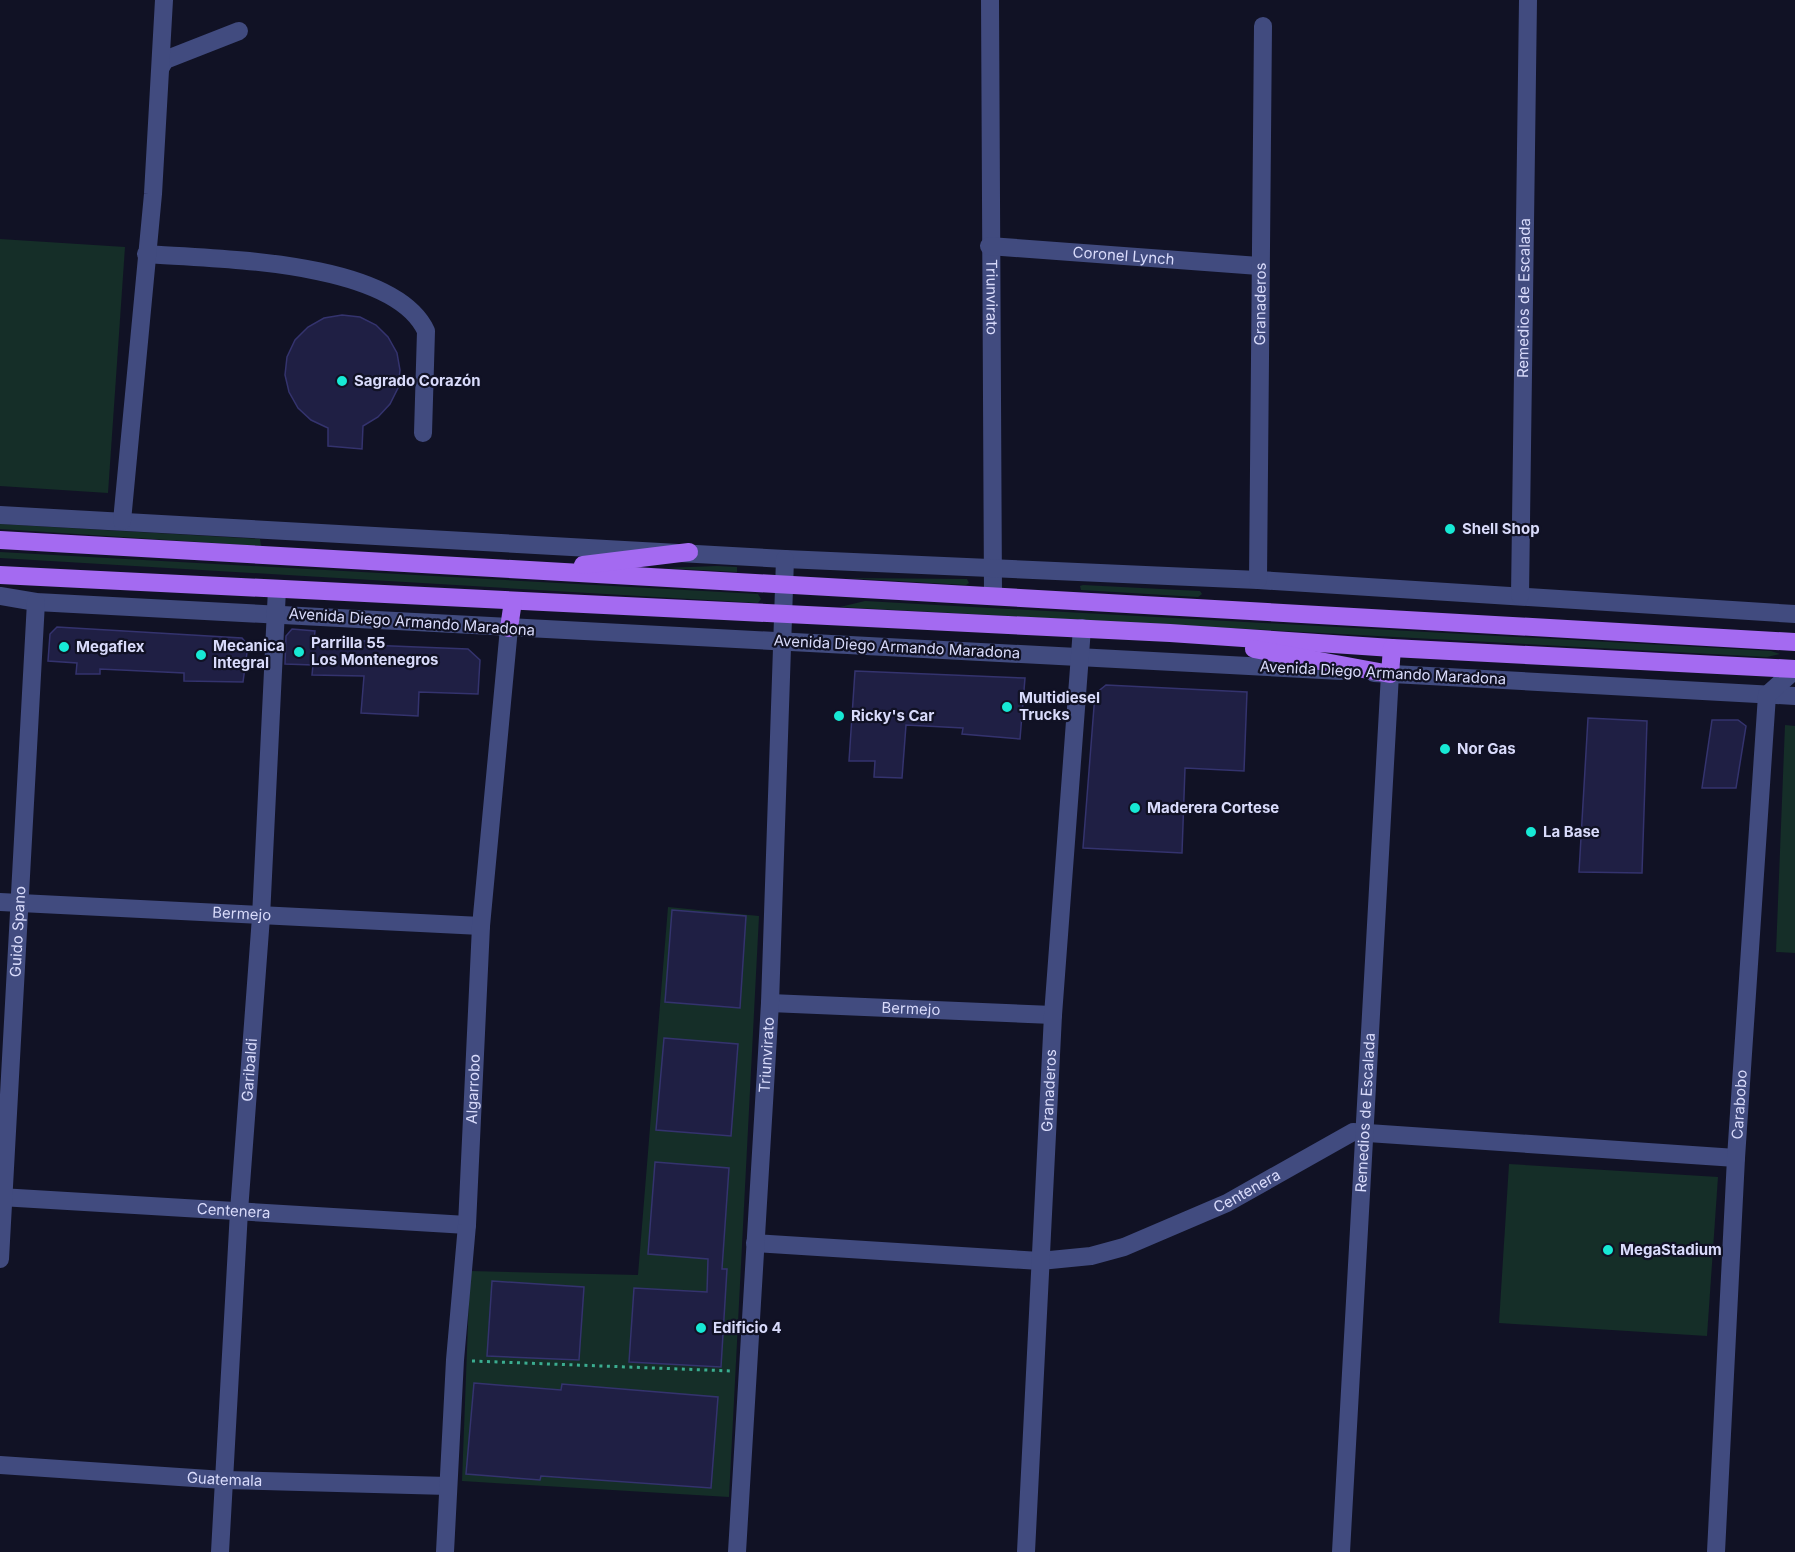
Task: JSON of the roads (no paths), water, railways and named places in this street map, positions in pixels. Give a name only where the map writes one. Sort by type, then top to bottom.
[{"type":"main road","points":[[0,540],[531,571],[1038,597],[1795,642]]},
{"type":"main road","points":[[531,571],[689,552]]},
{"type":"main road","name":"Avenida Diego Armando Maradona","points":[[0,575],[1082,628],[1795,670]]},
{"type":"main road","points":[[1036,626],[1038,597]]},
{"type":"main road","points":[[509,628],[513,601]]},
{"type":"main road","points":[[1170,633],[1390,674],[1392,648]]},
{"type":"street","points":[[122,521],[146,254],[164,0]]},
{"type":"street","name":"Triunvirato","points":[[990,0],[989,246],[993,595]]},
{"type":"street","name":"Remedios de Escalada","points":[[1520,596],[1528,0]]},
{"type":"street","name":"Granaderos","points":[[1258,580],[1259,267],[1263,26]]},
{"type":"street","points":[[161,67],[165,60],[239,31]]},
{"type":"street","name":"Coronel Lynch","points":[[989,246],[1259,267]]},
{"type":"street","points":[[146,254],[280,264],[368,283],[387,292],[420,319],[426,331],[423,433]]},
{"type":"street","points":[[0,515],[785,559],[1258,580],[1795,615]]},
{"type":"street","name":"Triunvirato","points":[[737,1552],[770,1003],[785,559]]},
{"type":"street","name":"Garibaldi","points":[[220,1552],[239,1212],[261,917],[277,589]]},
{"type":"street","name":"Avenida Diego Armando Maradona","points":[[0,596],[36,602],[276,613],[509,628],[1795,696]]},
{"type":"street","name":"Guido Spano","points":[[0,1259],[1,1197],[36,602]]},
{"type":"street","name":"Algarrobo","points":[[445,1552],[455,1360],[467,1225],[482,926],[509,628]]},
{"type":"street","name":"Granaderos","points":[[1026,1552],[1053,1015],[1082,628]]},
{"type":"street","points":[[1767,695],[1795,670]]},
{"type":"street","name":"Remedios de Escalada","points":[[1341,1552],[1390,674]]},
{"type":"street","name":"Carabobo","points":[[1716,1552],[1736,1158],[1767,695]]},
{"type":"street","name":"Bermejo","points":[[0,903],[482,926]]},
{"type":"street","name":"Bermejo","points":[[770,1003],[1053,1015]]},
{"type":"street","name":"Centenera","points":[[755,1243],[1040,1261],[1091,1256],[1124,1246],[1227,1203],[1353,1132],[1366,1131],[1736,1158]]},
{"type":"street","name":"Centenera","points":[[1,1197],[467,1225]]},
{"type":"street","name":"Guatemala","points":[[0,1465],[224,1480],[448,1486]]},
{"type":"place","name":"Sagrado Corazón","points":[[342,381]]},
{"type":"place","name":"Shell Shop","points":[[1450,529]]},
{"type":"place","name":"Megaflex","points":[[64,647]]},
{"type":"place","name":"Parrilla 55 Los Montenegros","points":[[299,652]]},
{"type":"place","name":"Mecanica Integral","points":[[201,655]]},
{"type":"place","name":"Multidiesel Trucks","points":[[1007,707]]},
{"type":"place","name":"Ricky's Car","points":[[839,716]]},
{"type":"place","name":"Nor Gas","points":[[1445,749]]},
{"type":"place","name":"Maderera Cortese","points":[[1135,808]]},
{"type":"place","name":"La Base","points":[[1531,832]]},
{"type":"place","name":"MegaStadium","points":[[1608,1250]]},
{"type":"place","name":"Edificio 4","points":[[701,1328]]}]
